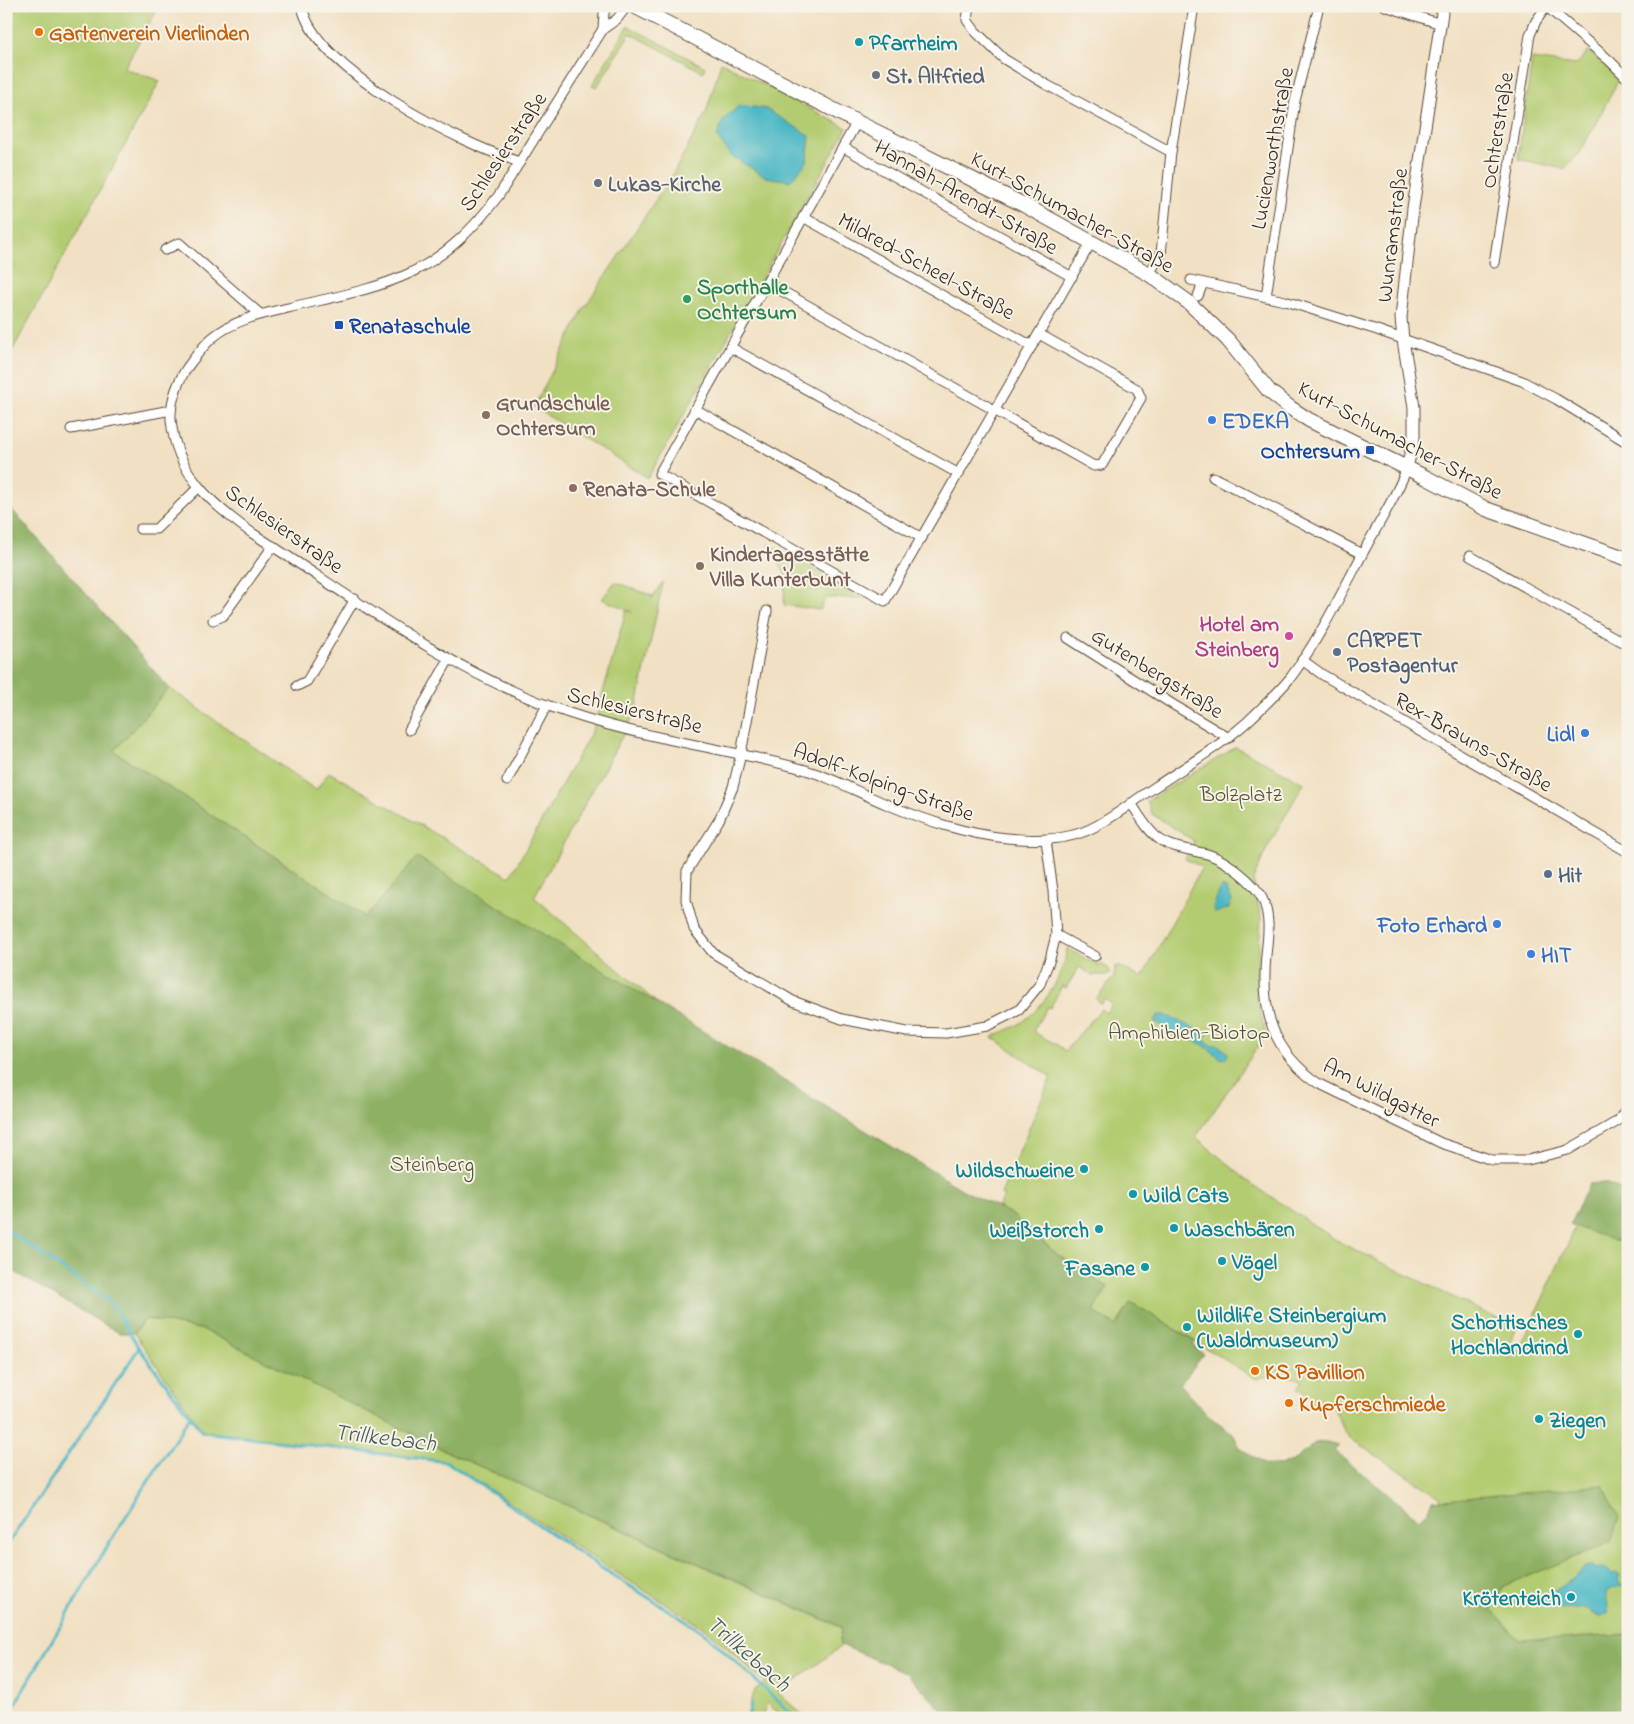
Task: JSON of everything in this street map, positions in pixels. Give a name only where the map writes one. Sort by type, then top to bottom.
[{"type":"main road","name":"Kurt-Schumacher-Straße","points":[[634,6],[654,12],[857,122],[1024,205],[1149,274],[1188,302],[1228,340],[1269,391],[1309,420],[1503,516],[1628,559]]},
{"type":"street","points":[[302,6],[310,26],[321,44],[370,86],[406,109],[467,142],[520,162]]},
{"type":"street","name":"Schlesierstraße","points":[[603,29],[606,6]]},
{"type":"street","name":"Schlesierstraße","points":[[627,6],[617,19],[603,29],[499,195],[481,219],[449,249],[429,263],[389,282],[260,314],[236,324],[212,338],[184,371],[170,410],[172,433],[178,455],[188,473],[199,487],[232,518],[272,546],[449,659],[479,675],[547,705],[618,728],[741,754]]},
{"type":"street","points":[[969,6],[967,20],[975,31],[1004,60],[1046,85],[1171,152]]},
{"type":"street","points":[[1149,274],[1161,254],[1171,152],[1194,6]]},
{"type":"street","name":"Lucienworthstraße","points":[[1266,296],[1294,101],[1319,6]]},
{"type":"street","points":[[1385,6],[1441,24]]},
{"type":"street","name":"Wunramstraße","points":[[1407,468],[1414,437],[1414,407],[1401,318],[1414,208],[1443,6]]},
{"type":"street","points":[[1546,7],[1610,61],[1628,79]]},
{"type":"street","name":"Ochterstraße","points":[[1494,263],[1530,35],[1536,21],[1546,7]]},
{"type":"street","points":[[857,122],[659,474],[886,601],[1092,241]]},
{"type":"street","name":"Hannah-Arendt-Straße","points":[[843,147],[1072,277]]},
{"type":"street","name":"Mildred-Scheel-Straße","points":[[803,217],[1032,346]]},
{"type":"street","points":[[165,250],[179,243],[260,314]]},
{"type":"street","points":[[1191,280],[1266,296],[1319,311],[1522,381],[1556,399],[1628,443]]},
{"type":"street","points":[[766,282],[1094,466],[1102,465],[1141,398],[1137,389],[1040,334]]},
{"type":"street","points":[[1198,296],[1203,283]]},
{"type":"street","points":[[730,347],[959,474]]},
{"type":"street","points":[[695,409],[922,538]]},
{"type":"street","points":[[71,428],[170,410]]},
{"type":"street","name":"Adolf-Kolping-Straße","points":[[741,754],[818,773],[884,803],[957,830],[980,835],[1010,839],[1046,840],[1066,837],[1094,828],[1228,738],[1272,698],[1289,679],[1323,626],[1396,493],[1407,468]]},
{"type":"street","points":[[1213,477],[1362,554]]},
{"type":"street","points":[[140,530],[156,529],[199,487]]},
{"type":"street","points":[[214,620],[223,616],[272,546]]},
{"type":"street","points":[[1470,556],[1628,645]]},
{"type":"street","points":[[298,686],[307,681],[355,599]]},
{"type":"street","points":[[767,611],[741,754],[733,787],[719,820],[687,871],[686,900],[694,929],[713,953],[793,1001],[842,1019],[907,1032],[946,1033],[988,1026],[1019,1010],[1040,984],[1050,960],[1056,936],[1053,891],[1046,840]]},
{"type":"street","name":"Gutenbergstraße","points":[[1068,638],[1228,738]]},
{"type":"street","points":[[409,730],[449,659]]},
{"type":"street","name":"Rex-Brauns-Straße","points":[[1302,660],[1323,675],[1628,852]]},
{"type":"street","points":[[507,781],[547,705]]},
{"type":"street","name":"Am Wildgatter","points":[[1131,803],[1145,824],[1160,839],[1178,847],[1212,856],[1222,861],[1247,879],[1262,898],[1269,925],[1265,1003],[1269,1019],[1280,1043],[1292,1059],[1320,1084],[1441,1143],[1492,1160],[1528,1160],[1568,1150],[1618,1121],[1628,1107]]},
{"type":"street","points":[[1056,936],[1094,956]]},
{"type":"green space","points":[[6,6],[159,6],[124,68],[160,81],[6,362]]},
{"type":"green space","points":[[628,26],[705,67],[703,72],[630,33],[597,87],[592,85]]},
{"type":"green space","points":[[1589,51],[1619,79],[1580,153],[1564,169],[1518,159],[1532,59],[1575,65]]},
{"type":"green space","points":[[721,62],[847,128],[648,478],[534,407],[584,308],[673,174],[706,113]]},
{"type":"green space","name":"Steinberg","points":[[6,503],[169,688],[114,751],[366,917],[417,857],[963,1190],[1011,1214],[1058,1255],[1108,1287],[1093,1311],[1116,1326],[1131,1302],[1195,1342],[1193,1345],[1204,1354],[1180,1384],[1210,1417],[1233,1433],[1240,1448],[1265,1465],[1281,1466],[1296,1459],[1315,1443],[1326,1442],[1339,1445],[1334,1451],[1419,1519],[1428,1512],[1433,1501],[1603,1485],[1619,1517],[1611,1542],[1504,1586],[1491,1609],[1519,1640],[1628,1635],[1628,1718],[949,1718],[907,1673],[839,1644],[842,1627],[452,1454],[204,1330],[146,1319],[133,1333],[119,1333],[6,1267]]},
{"type":"green space","points":[[769,544],[865,598],[825,598],[820,610],[784,605],[785,574]]},
{"type":"green space","points":[[615,582],[653,596],[651,599],[663,582],[636,711],[534,897],[664,1009],[417,857],[366,917],[114,751],[169,688],[316,790],[329,772],[510,877],[592,731],[626,611],[632,612],[602,599]]},
{"type":"green space","points":[[1236,747],[1304,783],[1267,848],[1253,880],[1261,918],[1256,995],[1266,1035],[1196,1137],[1249,1182],[1339,1242],[1496,1318],[1517,1326],[1504,1354],[1508,1358],[1516,1356],[1573,1233],[1591,1188],[1628,1196],[1628,1718],[1516,1672],[1442,1537],[1440,1497],[1351,1439],[1345,1432],[1331,1403],[1320,1401],[1312,1405],[1307,1394],[1298,1388],[1303,1381],[1297,1378],[1268,1376],[1256,1379],[1131,1302],[1116,1326],[1092,1311],[1108,1288],[1058,1255],[1011,1214],[998,1207],[1004,1196],[1001,1194],[1051,1077],[992,1037],[1021,1023],[1045,1000],[1062,969],[1067,948],[1099,966],[1101,964],[1108,968],[1110,973],[1109,975],[1092,975],[1079,967],[1066,988],[1062,986],[1050,1008],[1047,1007],[1033,1031],[1065,1051],[1101,1009],[1106,1013],[1112,1005],[1105,999],[1101,1004],[1096,999],[1114,977],[1115,967],[1119,966],[1142,978],[1202,867],[1185,859],[1194,841],[1152,814],[1147,801]]},
{"type":"green space","points":[[1605,1183],[1628,1192],[1628,1247],[1623,1243],[1570,1225],[1589,1184]]},
{"type":"green space","points":[[146,1319],[204,1330],[452,1454],[842,1628],[840,1641],[844,1642],[839,1648],[778,1693],[806,1718],[784,1718],[767,1703],[762,1718],[746,1718],[755,1690],[765,1682],[707,1630],[601,1563],[447,1461],[203,1431],[134,1333]]},
{"type":"water","points":[[740,105],[766,109],[810,136],[807,162],[790,181],[766,177],[730,155],[717,137],[724,119]]},
{"type":"water","points":[[1221,887],[1225,887],[1232,900],[1229,908],[1215,913],[1213,907]]},
{"type":"water","points":[[1159,1015],[1165,1015],[1207,1034],[1205,1039],[1212,1046],[1217,1044],[1228,1053],[1227,1057],[1222,1059],[1202,1044],[1170,1031],[1154,1021]]},
{"type":"water","points":[[1590,1566],[1596,1570],[1603,1568],[1612,1574],[1620,1575],[1618,1580],[1622,1585],[1610,1590],[1607,1596],[1608,1614],[1601,1616],[1581,1609],[1557,1609],[1545,1606],[1544,1601],[1548,1596],[1580,1573],[1583,1568]]},
{"type":"waterway","name":"Trillkebach","points":[[6,1229],[111,1303],[139,1348],[202,1432],[447,1462],[600,1567],[706,1634],[796,1718]]},
{"type":"waterway","points":[[6,1547],[139,1348]]},
{"type":"waterway","points":[[7,1718],[109,1543],[190,1416]]},
{"type":"waterway","points":[[748,1718],[752,1703]]},
{"type":"place","name":"Gartenverein Vierlinden","points":[[39,32]]},
{"type":"place","name":"Pfarrheim","points":[[859,42]]},
{"type":"place","name":"St. Altfried","points":[[876,75]]},
{"type":"place","name":"Lukas-Kirche","points":[[598,183]]},
{"type":"place","name":"Sporthalle Ochtersum","points":[[687,299]]},
{"type":"place","name":"Renataschule","points":[[339,325]]},
{"type":"place","name":"Grundschule Ochtersum","points":[[486,415]]},
{"type":"place","name":"EDEKA","points":[[1212,420]]},
{"type":"place","name":"Ochtersum","points":[[1370,450]]},
{"type":"place","name":"Renata-Schule","points":[[573,488]]},
{"type":"place","name":"Kindertagesstätte Villa Kunterbunt","points":[[700,566]]},
{"type":"place","name":"Hotel am Steinberg","points":[[1289,636]]},
{"type":"place","name":"CARPET Postagentur","points":[[1337,652]]},
{"type":"place","name":"Lidl","points":[[1585,733]]},
{"type":"place","name":"Hit","points":[[1548,874]]},
{"type":"place","name":"Foto Erhard","points":[[1497,924]]},
{"type":"place","name":"HIT","points":[[1531,954]]},
{"type":"place","name":"Wildschweine","points":[[1084,1169]]},
{"type":"place","name":"Wild Cats","points":[[1133,1194]]},
{"type":"place","name":"Waschbären","points":[[1174,1228]]},
{"type":"place","name":"Weißstorch","points":[[1099,1229]]},
{"type":"place","name":"Vögel","points":[[1222,1261]]},
{"type":"place","name":"Fasane","points":[[1145,1267]]},
{"type":"place","name":"Wildlife Steinbergium (Waldmuseum)","points":[[1187,1327]]},
{"type":"place","name":"Schottisches Hochlandrind","points":[[1578,1334]]},
{"type":"place","name":"KS Pavillion","points":[[1255,1371]]},
{"type":"place","name":"Kupferschmiede","points":[[1289,1403]]},
{"type":"place","name":"Ziegen","points":[[1539,1419]]},
{"type":"place","name":"Krötenteich","points":[[1571,1597]]},
{"type":"park label","name":"Bolzplatz","points":[[1241,793]]},
{"type":"park label","name":"Amphibien-Biotop","points":[[1189,1031]]}]
